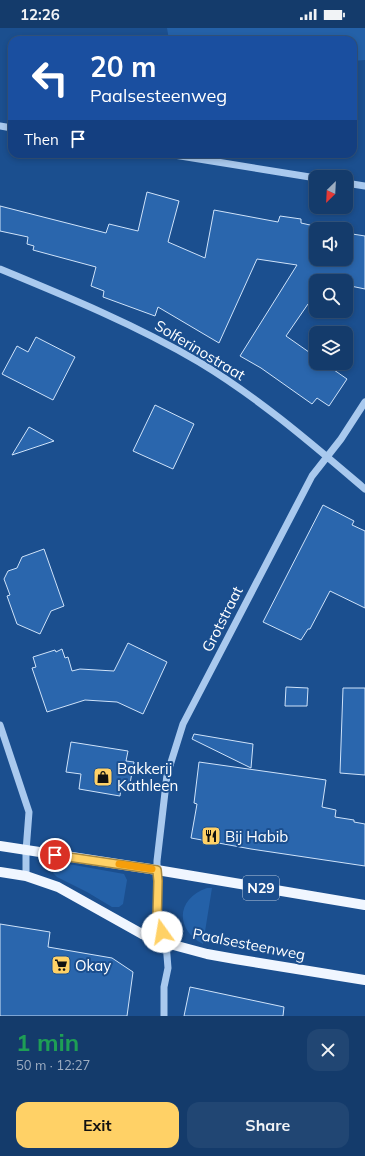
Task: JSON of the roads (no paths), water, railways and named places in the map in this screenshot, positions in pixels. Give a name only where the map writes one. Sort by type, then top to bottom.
[{"type":"main road","name":"N29","points":[[0,846],[157,870],[365,905]]},
{"type":"main road","name":"Paalsesteenweg","points":[[0,872],[26,876],[58,887],[142,934],[166,943],[221,956],[365,980]]},
{"type":"street","points":[[193,158],[309,177]]},
{"type":"street","points":[[353,184],[365,186]]},
{"type":"street","name":"Solferinostraat","points":[[0,269],[136,328],[200,363],[294,428],[365,489]]},
{"type":"street","name":"Grotstraat","points":[[164,1016],[164,987],[168,968],[166,943],[157,921],[158,842],[167,775],[183,724],[312,476],[326,456],[341,439],[365,402]]},
{"type":"street","points":[[0,725],[29,812],[26,876]]},
{"type":"place","name":"Bakkerij Kathleen","points":[[103,777]]},
{"type":"place","name":"Bij Habib","points":[[211,836]]},
{"type":"place","name":"Okay","points":[[61,965]]}]
